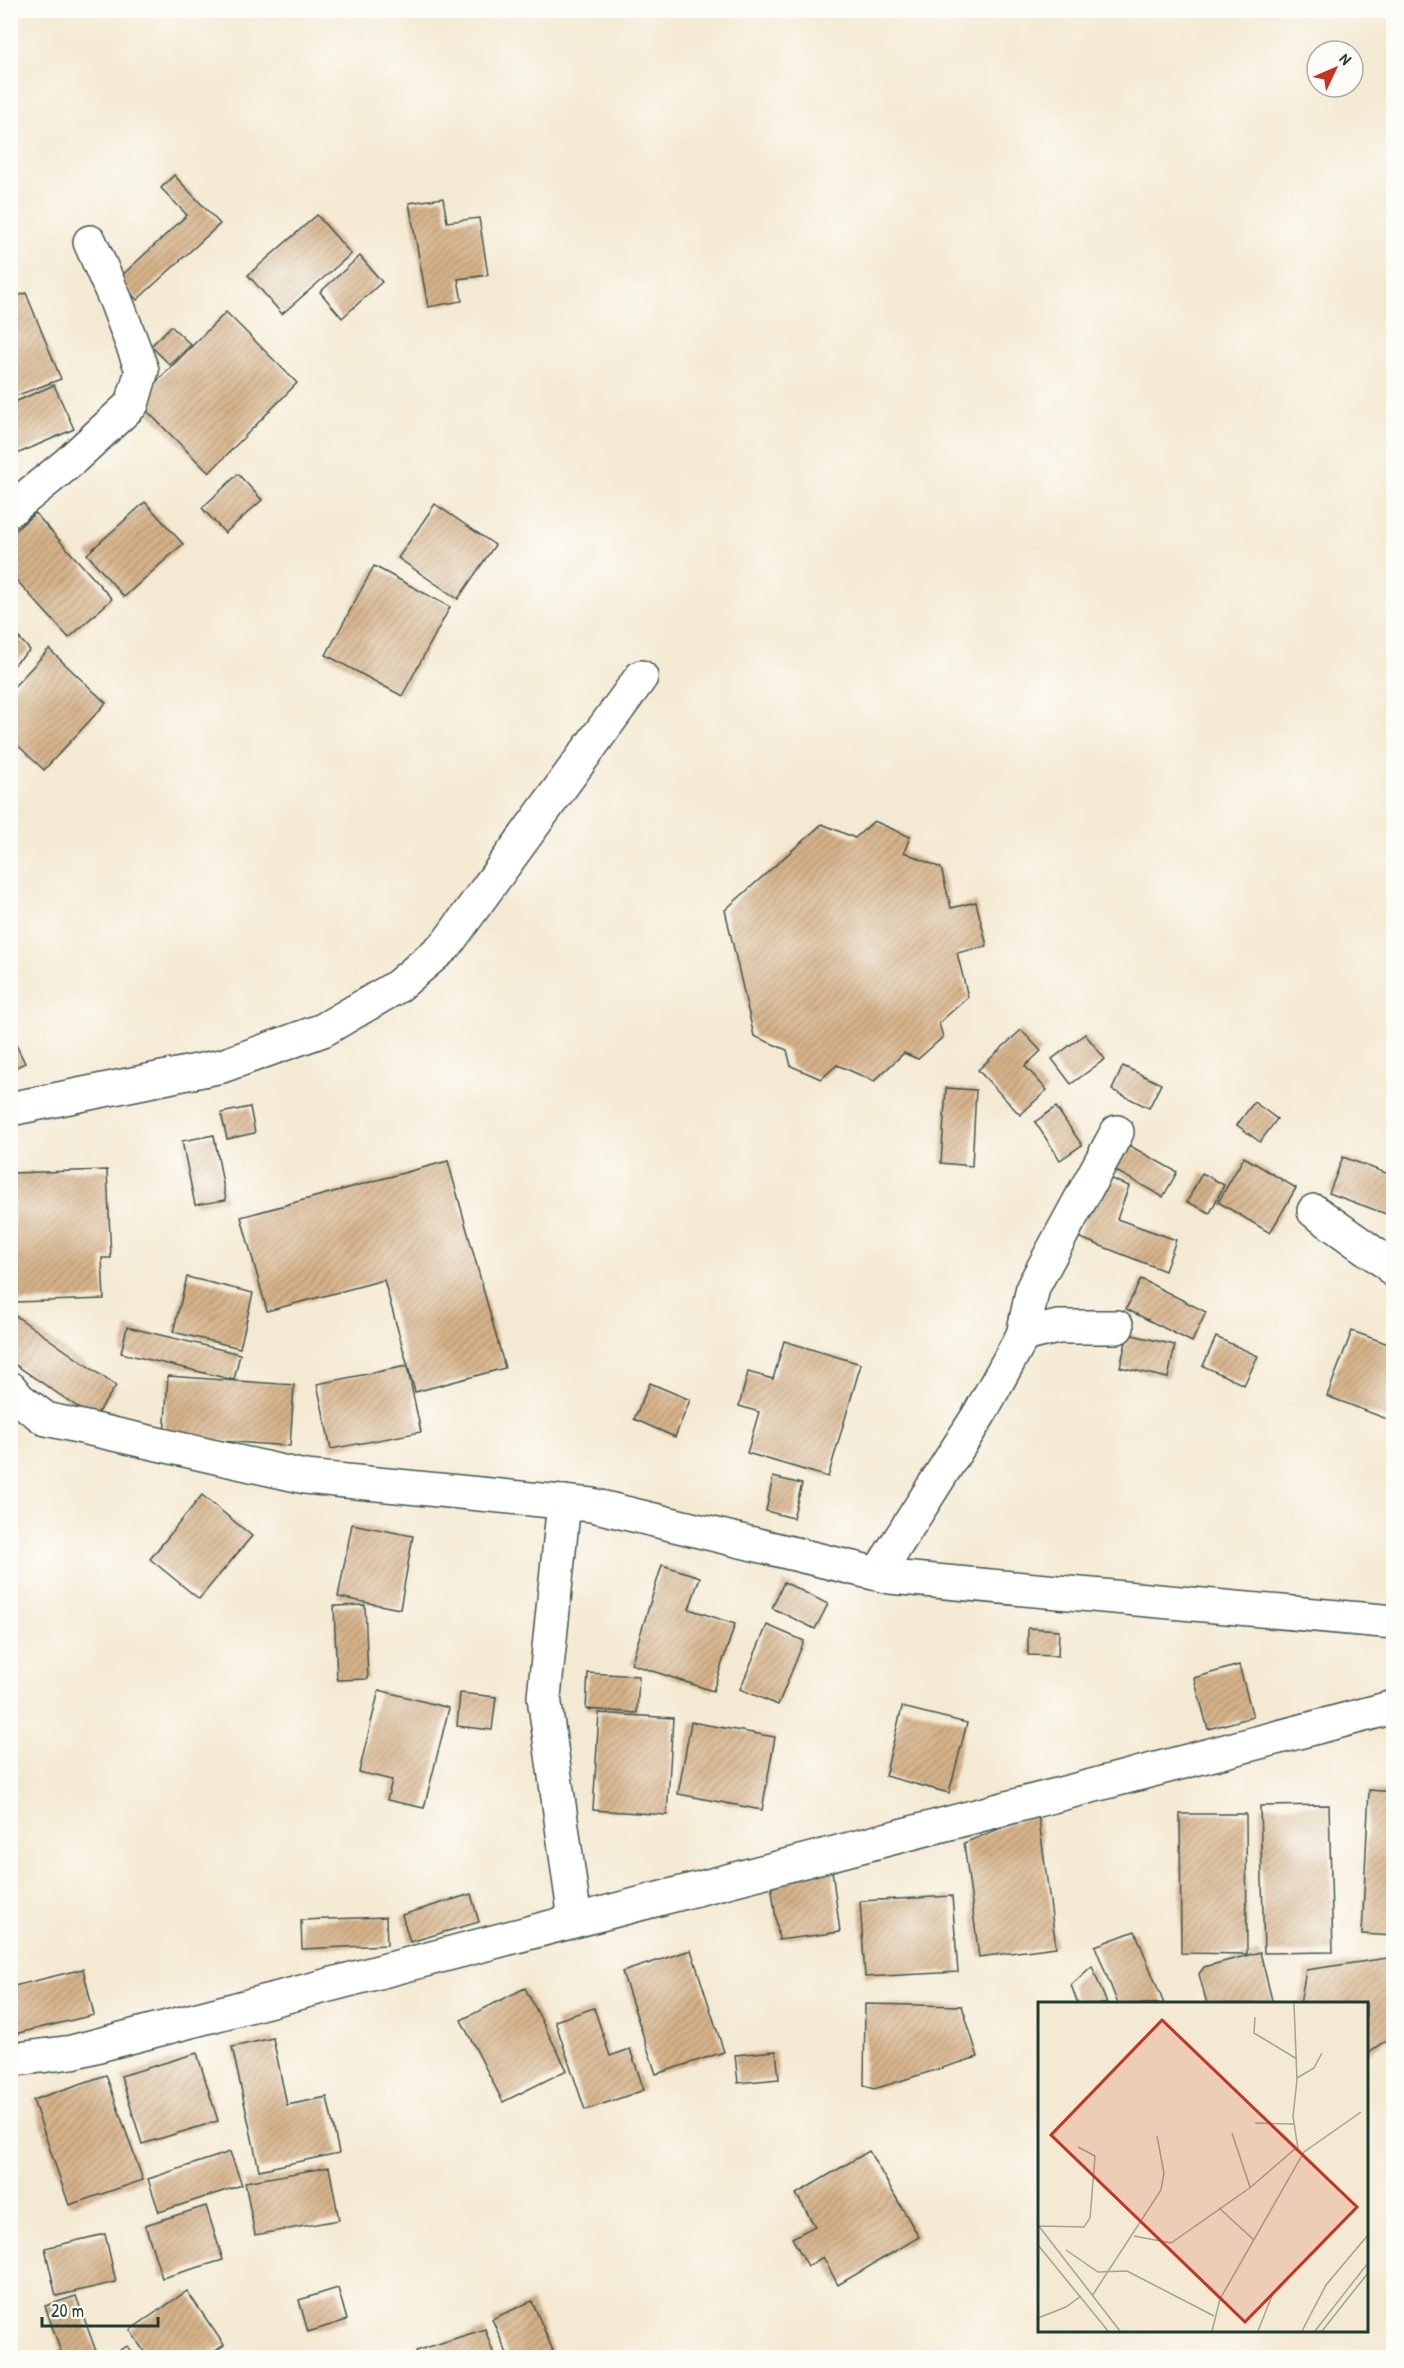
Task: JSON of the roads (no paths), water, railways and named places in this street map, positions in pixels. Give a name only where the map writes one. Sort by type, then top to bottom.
[{"type":"street","points":[[10,510],[67,464],[132,404],[142,370],[116,301],[90,242]]},
{"type":"street","points":[[10,1109],[222,1066],[323,1030],[398,986],[446,945],[641,677]]},
{"type":"street","points":[[879,1572],[980,1413],[1023,1335],[1033,1287],[1117,1131]]},
{"type":"street","points":[[1314,1211],[1387,1263],[1394,1271]]},
{"type":"street","points":[[1023,1335],[1058,1327],[1117,1327]]},
{"type":"street","points":[[10,1388],[19,1399],[46,1419],[305,1477],[592,1505],[879,1572],[890,1577],[1394,1622]]},
{"type":"street","points":[[564,1502],[544,1697],[574,1920]]},
{"type":"street","points":[[10,2060],[72,2052],[1394,1707]]}]
